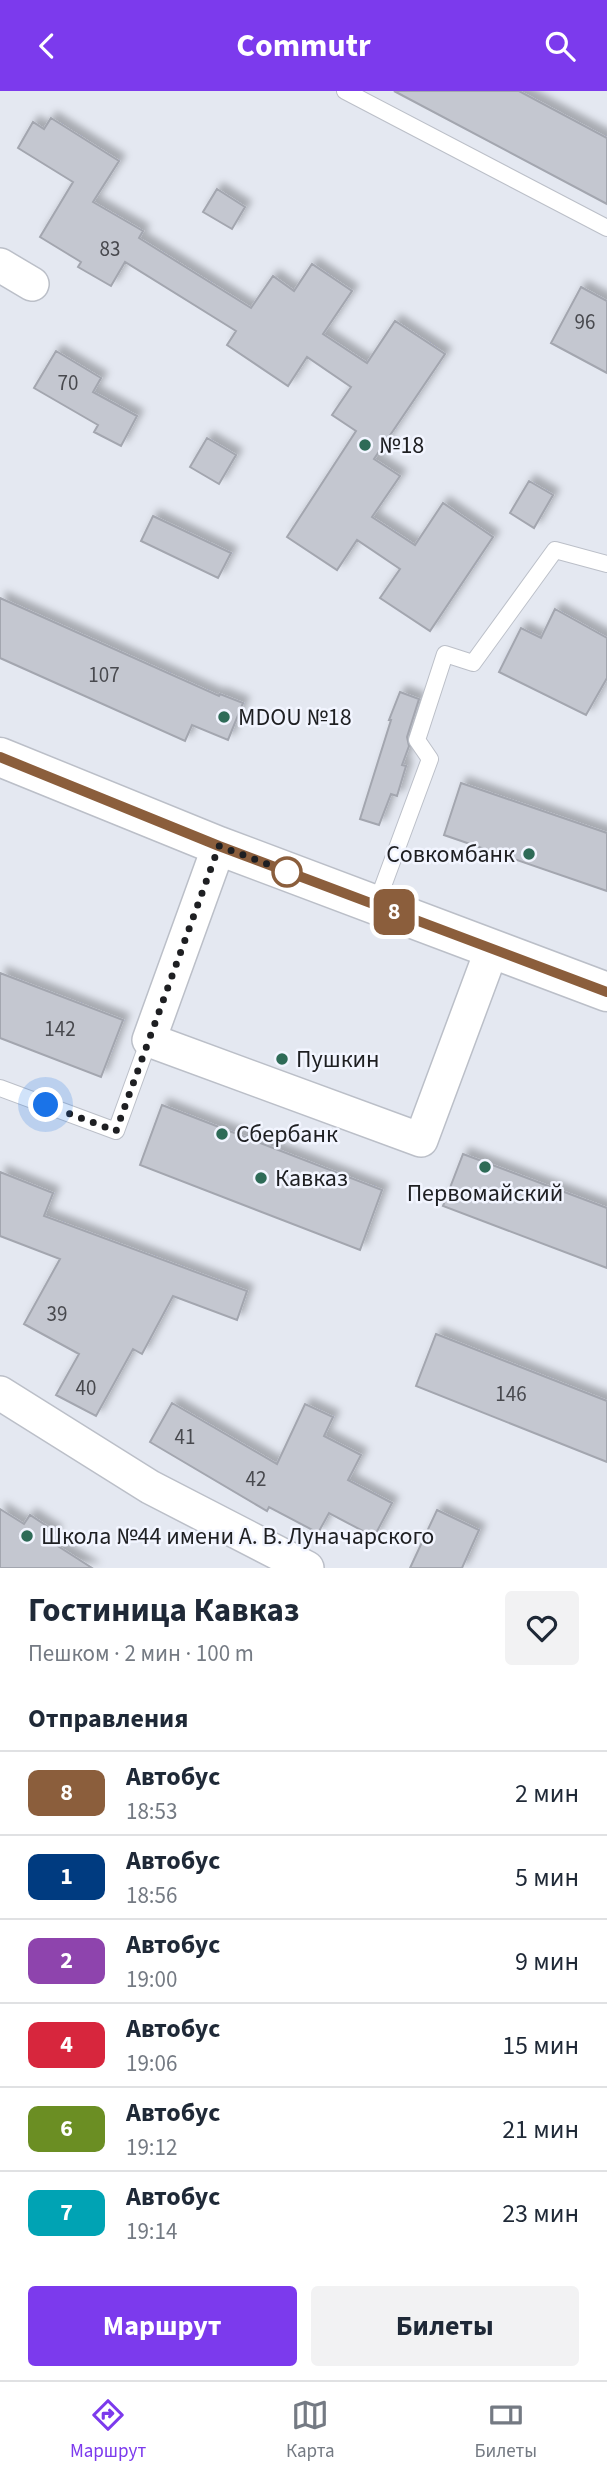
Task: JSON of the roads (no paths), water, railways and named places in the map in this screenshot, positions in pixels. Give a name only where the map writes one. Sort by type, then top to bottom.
[{"type":"main road","points":[[0,757],[219,846],[607,992]]},
{"type":"street","points":[[0,265],[32,284]]},
{"type":"street","points":[[219,846],[149,1039],[421,1140],[492,949]]},
{"type":"street","points":[[0,1393],[150,1487],[307,1568]]},
{"type":"lane","points":[[345,91],[607,228]]},
{"type":"lane","points":[[376,905],[430,759],[417,740],[445,653],[473,663],[555,550],[607,565]]},
{"type":"lane","points":[[0,1088],[116,1131],[149,1039]]},
{"type":"place","name":"№18","points":[[365,445]]},
{"type":"place","name":"MDOU №18","points":[[224,717]]},
{"type":"place","name":"Совкомбанк","points":[[529,854]]},
{"type":"place","name":"Пушкин","points":[[282,1059]]},
{"type":"place","name":"Сбербанк","points":[[222,1134]]},
{"type":"place","name":"Первомайский","points":[[485,1167]]},
{"type":"place","name":"Кавказ","points":[[261,1178]]},
{"type":"place","name":"Школа №44 имени А. В. Луначарского","points":[[27,1536]]}]
